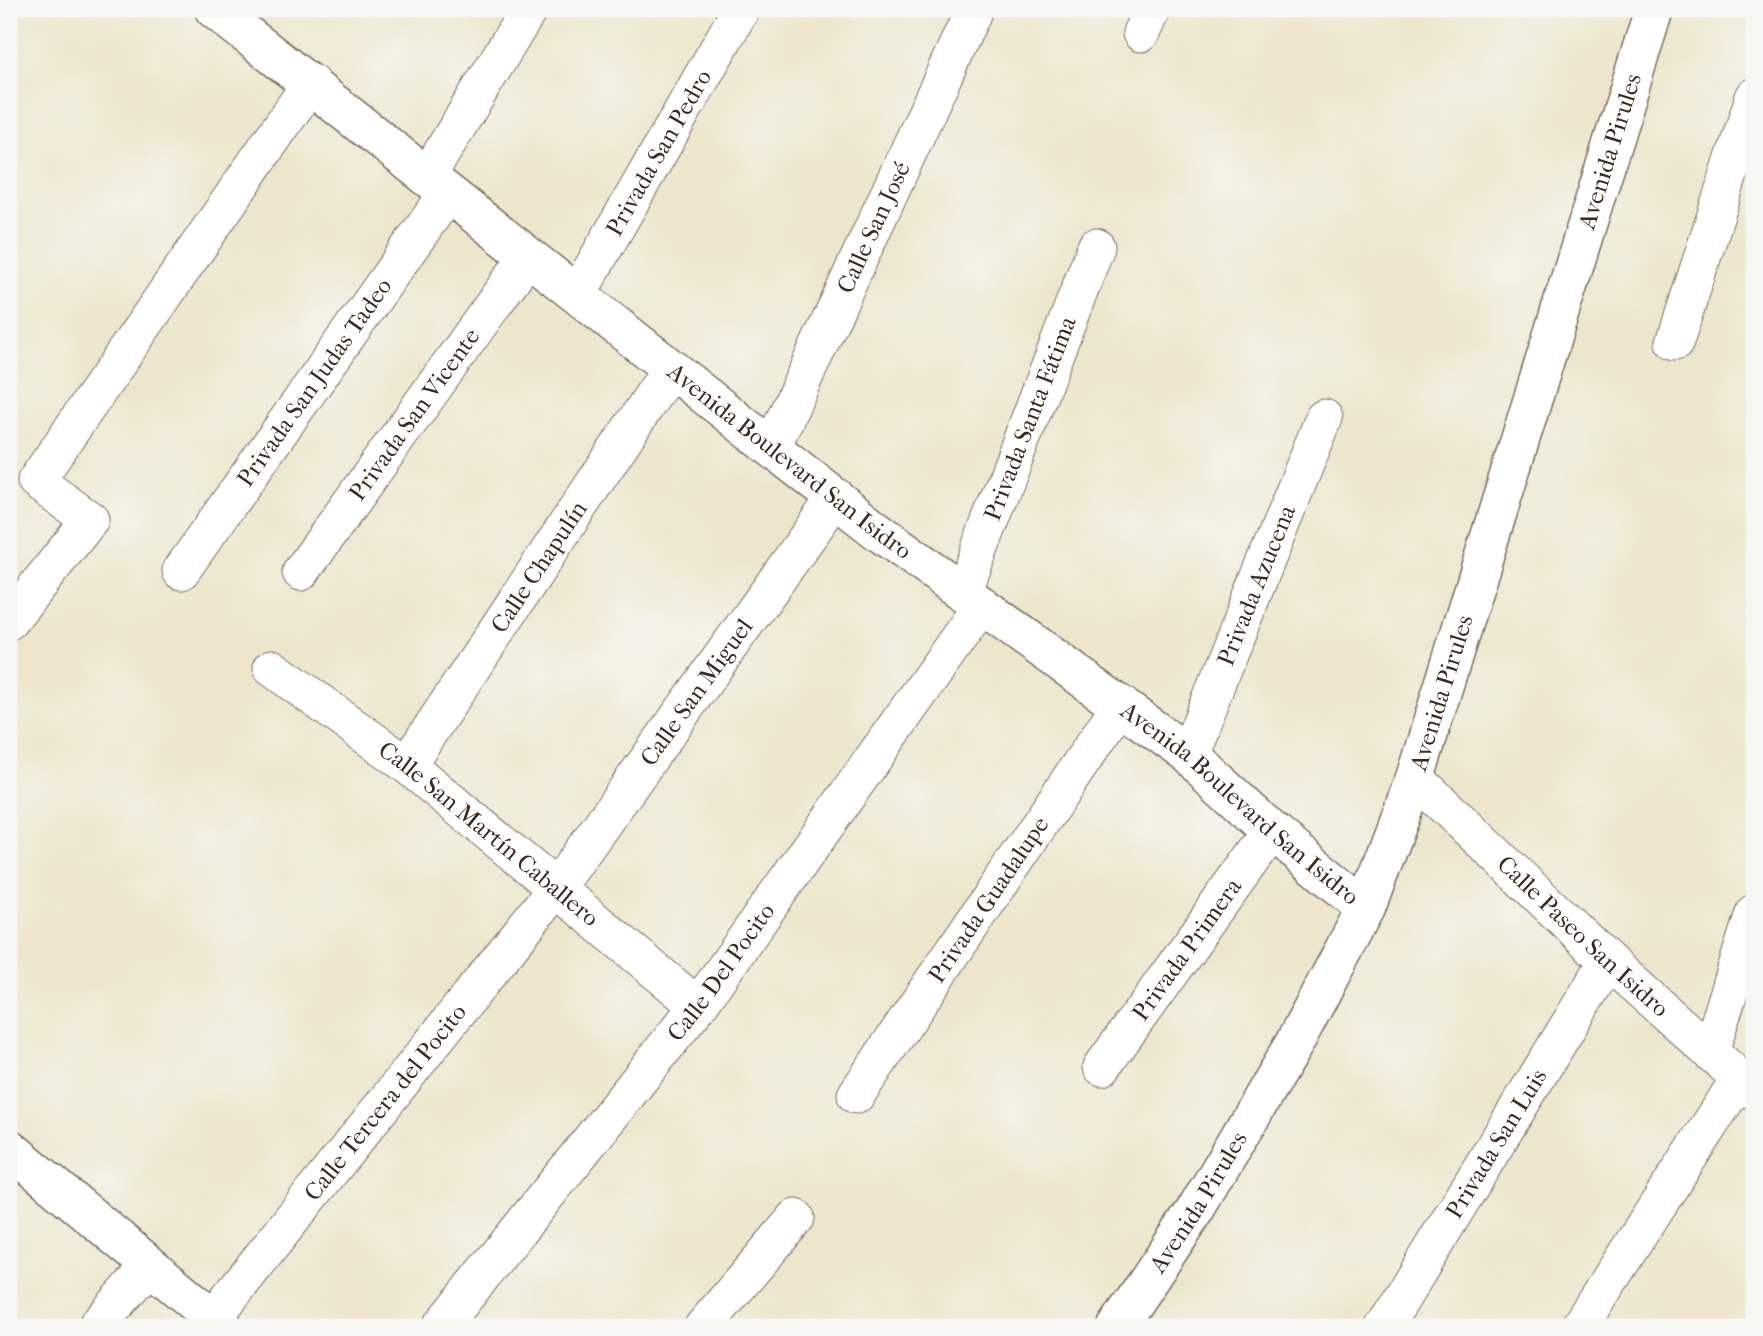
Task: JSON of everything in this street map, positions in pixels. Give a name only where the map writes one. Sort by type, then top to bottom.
[{"type":"main road","name":"Avenida Boulevard San Isidro","points":[[214,9],[836,498],[1188,754],[1272,831],[1366,908]]},
{"type":"main road","name":"Avenida Pirules","points":[[1117,1327],[1195,1211],[1294,1042],[1366,908],[1415,778],[1654,9]]},
{"type":"main road","points":[[9,1148],[218,1322]]},
{"type":"street","points":[[437,185],[529,9]]},
{"type":"street","name":"Privada San Pedro","points":[[577,295],[741,9]]},
{"type":"street","name":"Calle San José","points":[[772,447],[972,9]]},
{"type":"street","points":[[9,621],[90,520],[36,481],[311,83]]},
{"type":"street","points":[[1675,342],[1754,97]]},
{"type":"street","name":"Privada San Judas Tadeo","points":[[181,571],[437,185]]},
{"type":"street","name":"Privada Santa Fátima","points":[[972,598],[1096,247]]},
{"type":"street","name":"Privada San Vicente","points":[[300,572],[528,257]]},
{"type":"street","name":"Calle Chapulín","points":[[407,765],[671,368]]},
{"type":"street","name":"Privada Azucena","points":[[1188,754],[1324,418]]},
{"type":"street","name":"Calle San Miguel","points":[[557,887],[836,498]]},
{"type":"street","name":"Calle Del Pocito","points":[[442,1327],[698,1006],[972,598]]},
{"type":"street","name":"Calle San Martín Caballero","points":[[272,668],[407,765],[698,1006]]},
{"type":"street","name":"Privada Guadalupe","points":[[856,1095],[1121,704]]},
{"type":"street","name":"Calle Paseo San Isidro","points":[[1415,778],[1608,961],[1747,1085]]},
{"type":"street","name":"Privada Primera","points":[[1102,1068],[1272,831]]},
{"type":"street","name":"Calle Tercera del Pocito","points":[[218,1322],[557,887]]},
{"type":"street","points":[[1710,1052],[1754,913]]},
{"type":"street","name":"Privada San Luis","points":[[1384,1327],[1608,961]]},
{"type":"street","points":[[1579,1327],[1747,1085]]},
{"type":"street","points":[[703,1327],[796,1218]]},
{"type":"street","points":[[96,1327],[149,1267]]}]
